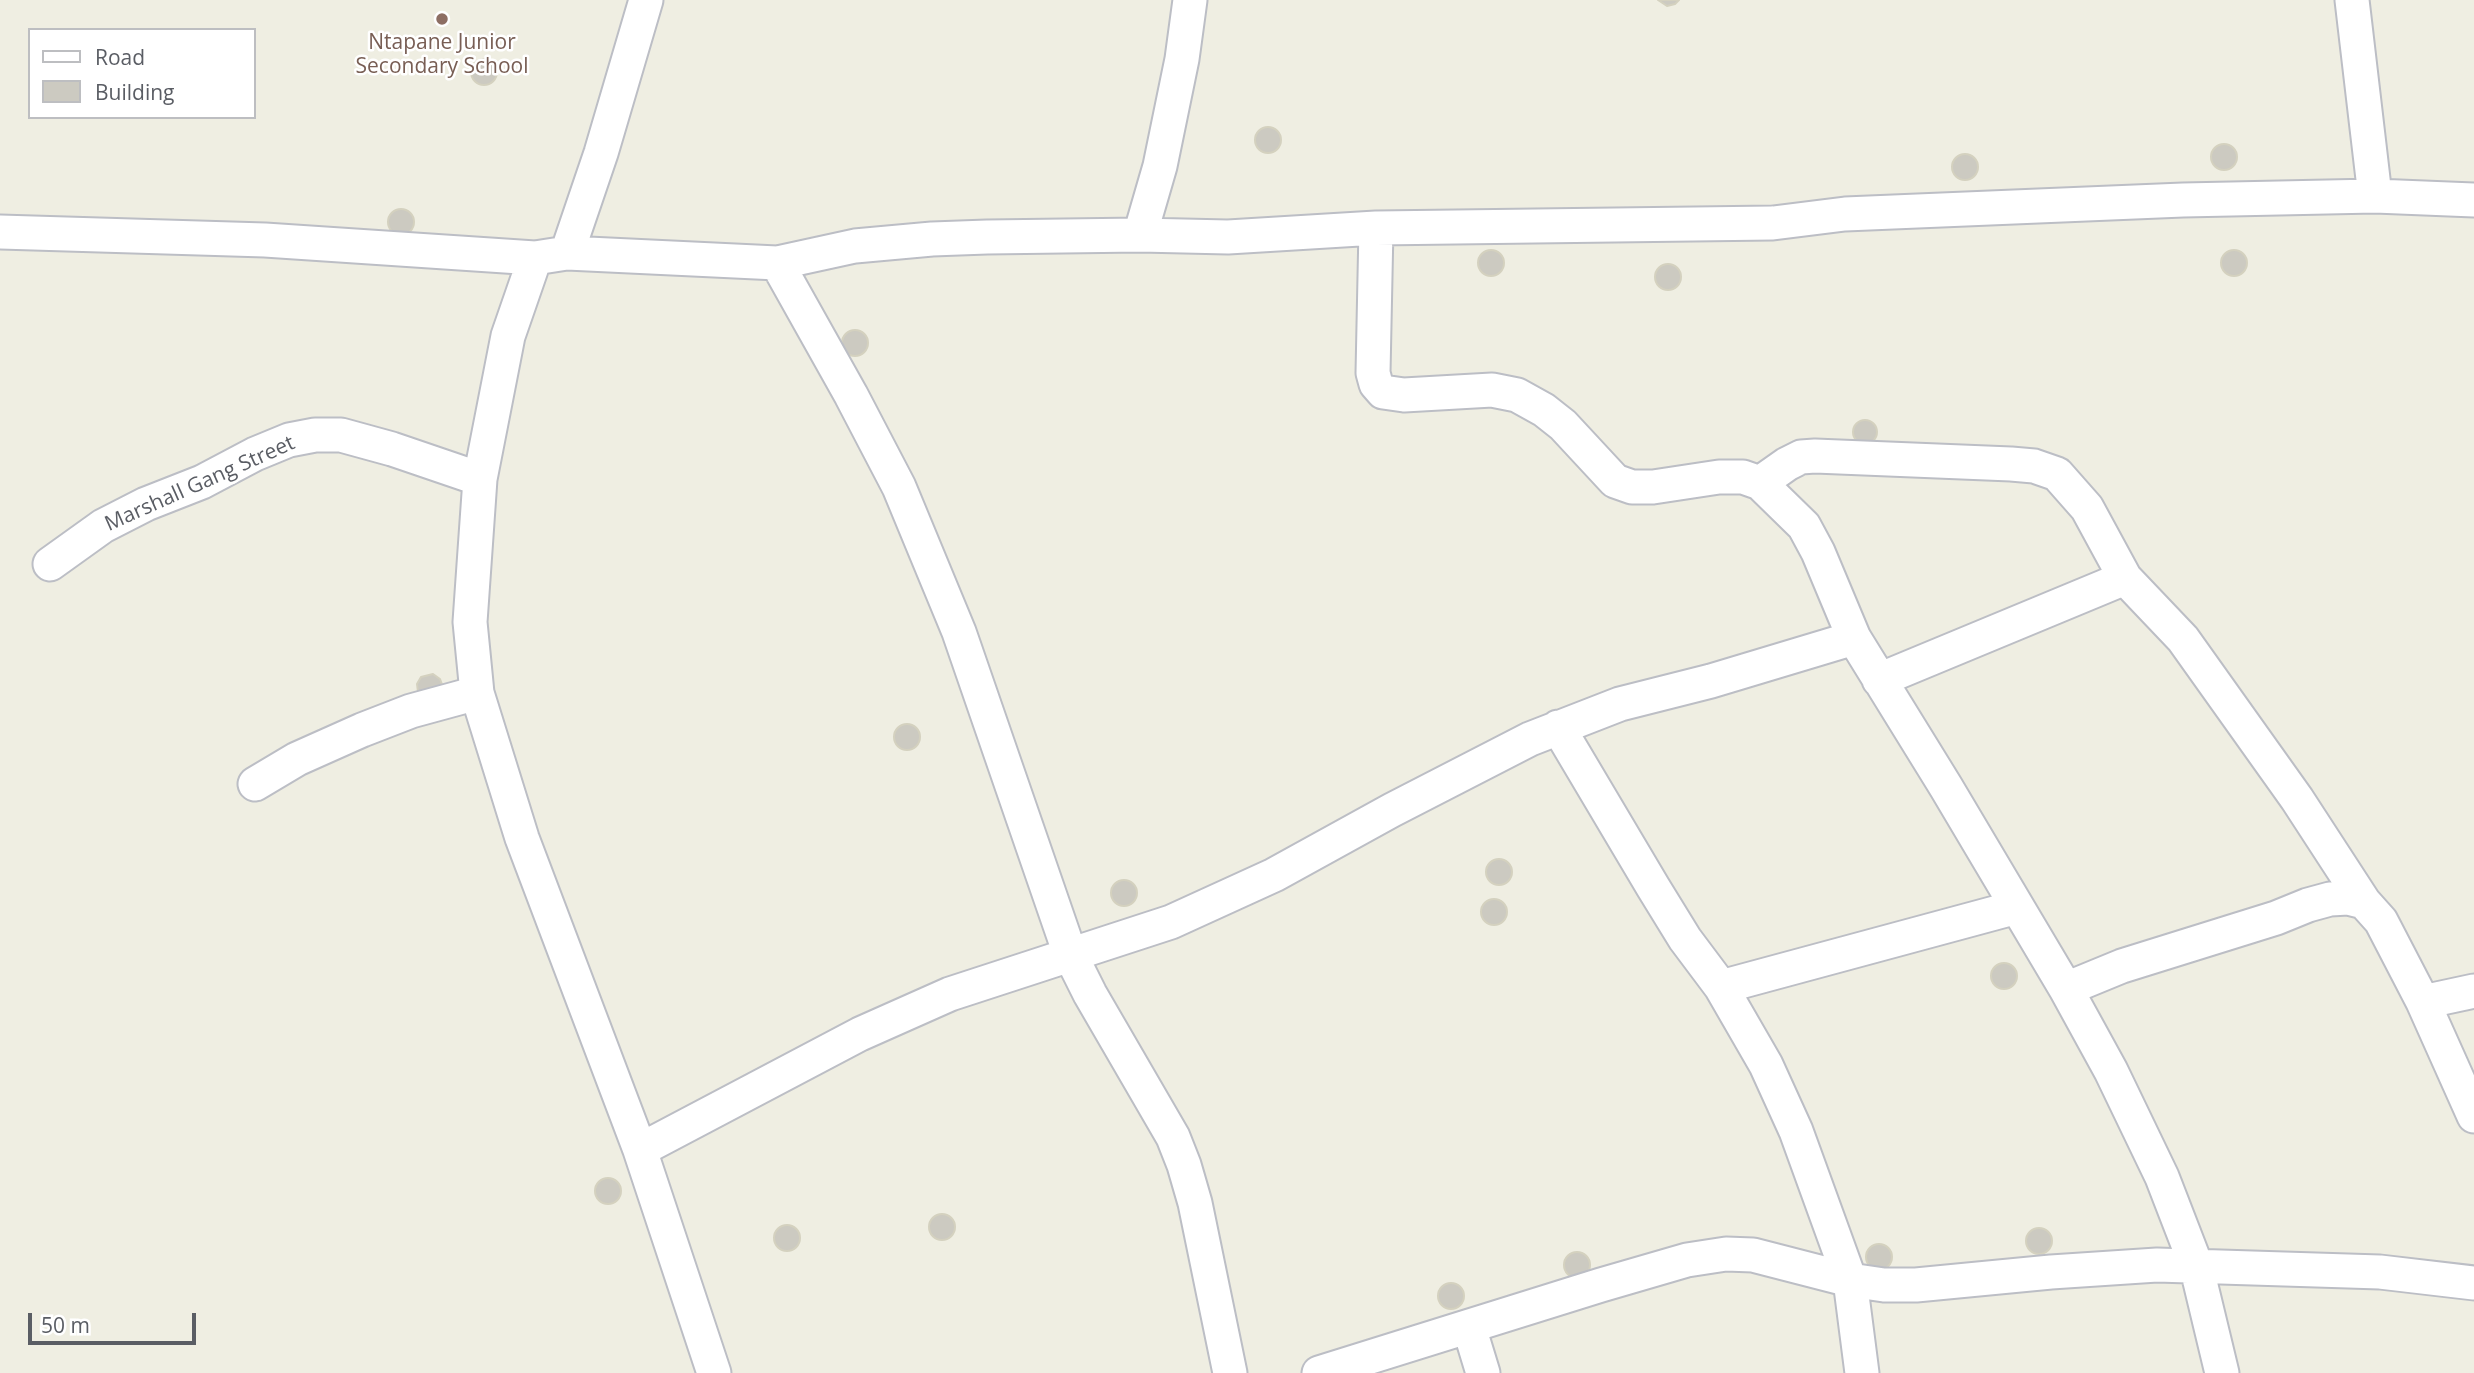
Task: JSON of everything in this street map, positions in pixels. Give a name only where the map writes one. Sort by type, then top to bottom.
[{"type":"street","points":[[567,253],[601,153],[646,0]]},
{"type":"street","points":[[1140,235],[1160,166],[1182,59],[1190,0]]},
{"type":"street","points":[[2352,0],[2375,196]]},
{"type":"street","points":[[0,232],[265,240],[535,258],[567,253],[777,263],[855,246],[932,239],[1140,235],[1227,237],[1376,228],[1773,223],[1845,214],[2047,204],[2375,196],[2474,200]]},
{"type":"street","points":[[1376,228],[1373,373],[1376,384],[1384,392],[1404,395],[1492,390],[1517,395],[1544,410],[1563,425],[1615,481],[1633,487],[1653,487],[1719,477],[1743,477],[1760,483],[1804,526],[1818,552],[1854,638],[2066,989],[2111,1071],[2162,1177],[2196,1265],[2222,1373]]},
{"type":"street","points":[[535,258],[508,336],[480,480],[470,622],[477,693],[522,838],[640,1150],[714,1373]]},
{"type":"street","points":[[777,263],[878,445],[904,499],[959,632],[1070,954],[1090,994],[1163,1119],[1184,1165],[1195,1203],[1230,1373]]},
{"type":"street","name":"Marshall Gang Street","points":[[50,564],[114,520],[289,440],[315,435],[341,435],[392,449],[480,480]]},
{"type":"street","points":[[1760,483],[1801,457],[1815,456],[2011,464],[2047,469],[2067,483],[2087,508],[2125,578],[2183,639],[2297,799],[2364,902],[2381,921],[2423,1002],[2474,1116]]},
{"type":"street","points":[[1879,680],[2125,578]]},
{"type":"street","points":[[640,1150],[860,1034],[950,994],[1171,922],[1274,875],[1454,777],[1558,727],[1620,704],[1711,681],[1854,638]]},
{"type":"street","points":[[255,785],[297,759],[362,730],[411,711],[477,693]]},
{"type":"street","points":[[1558,727],[1672,918],[1721,987],[1766,1065],[1796,1131],[1850,1280],[1862,1373]]},
{"type":"street","points":[[2066,989],[2122,966],[2276,918],[2308,905],[2330,899],[2348,898],[2364,902]]},
{"type":"street","points":[[1721,987],[2017,907]]},
{"type":"street","points":[[2423,1002],[2474,991]]},
{"type":"street","points":[[1319,1373],[1687,1260],[1726,1254],[1754,1255],[1850,1280],[1884,1285],[1916,1285],[2113,1267],[2196,1265],[2380,1272],[2474,1283]]},
{"type":"street","points":[[1469,1327],[1483,1373]]},
{"type":"building","points":[[1658,0],[1679,0],[1667,6]]},
{"type":"building","points":[[484,59],[493,63],[497,72],[493,81],[484,85],[475,81],[471,72],[475,63]]},
{"type":"building","points":[[1268,127],[1277,131],[1281,140],[1277,149],[1268,153],[1259,149],[1255,140],[1259,131]]},
{"type":"building","points":[[2224,144],[2233,148],[2237,157],[2233,166],[2224,170],[2215,166],[2211,157],[2215,148]]},
{"type":"building","points":[[1965,154],[1974,158],[1978,167],[1974,176],[1965,180],[1956,176],[1952,167],[1956,158]]},
{"type":"building","points":[[401,209],[410,213],[414,222],[410,231],[401,235],[392,231],[388,222],[392,213]]},
{"type":"building","points":[[1491,250],[1500,254],[1504,263],[1500,272],[1491,276],[1482,272],[1478,263],[1482,254]]},
{"type":"building","points":[[2234,250],[2243,254],[2247,263],[2243,272],[2234,276],[2225,272],[2221,263],[2225,254]]},
{"type":"building","points":[[1668,264],[1677,268],[1681,277],[1677,286],[1668,290],[1659,286],[1655,277],[1659,268]]},
{"type":"building","points":[[855,330],[864,334],[868,343],[864,352],[855,356],[846,352],[842,343],[846,334]]},
{"type":"building","points":[[1865,420],[1874,423],[1877,432],[1874,441],[1865,444],[1856,441],[1853,432],[1856,423]]},
{"type":"building","points":[[433,674],[440,679],[443,687],[418,692],[417,684],[421,677]]},
{"type":"building","points":[[907,724],[916,728],[920,737],[916,746],[907,750],[898,746],[894,737],[898,728]]},
{"type":"building","points":[[1499,859],[1508,863],[1512,872],[1508,881],[1499,885],[1490,881],[1486,872],[1490,863]]},
{"type":"building","points":[[1124,880],[1133,884],[1137,893],[1133,902],[1124,906],[1115,902],[1111,893],[1115,884]]},
{"type":"building","points":[[1494,899],[1503,903],[1507,912],[1503,921],[1494,925],[1485,921],[1481,912],[1485,903]]},
{"type":"building","points":[[2004,963],[2013,967],[2017,976],[2013,985],[2004,989],[1995,985],[1991,976],[1995,967]]},
{"type":"building","points":[[608,1178],[617,1182],[621,1191],[617,1200],[608,1204],[599,1200],[595,1191],[599,1182]]},
{"type":"building","points":[[942,1214],[951,1218],[955,1227],[951,1236],[942,1240],[933,1236],[929,1227],[933,1218]]},
{"type":"building","points":[[787,1225],[796,1229],[800,1238],[796,1247],[787,1251],[778,1247],[774,1238],[778,1229]]},
{"type":"building","points":[[2039,1228],[2048,1232],[2052,1241],[2048,1250],[2039,1254],[2030,1250],[2026,1241],[2030,1232]]},
{"type":"building","points":[[1879,1244],[1888,1248],[1892,1257],[1888,1266],[1879,1270],[1870,1266],[1866,1257],[1870,1248]]},
{"type":"building","points":[[1577,1252],[1586,1256],[1590,1265],[1586,1274],[1577,1278],[1568,1274],[1564,1265],[1568,1256]]},
{"type":"building","points":[[1451,1283],[1460,1287],[1464,1296],[1460,1305],[1451,1309],[1442,1305],[1438,1296],[1442,1287]]},
{"type":"place","name":"Ntapane Junior Secondary School","points":[[442,19]]}]
